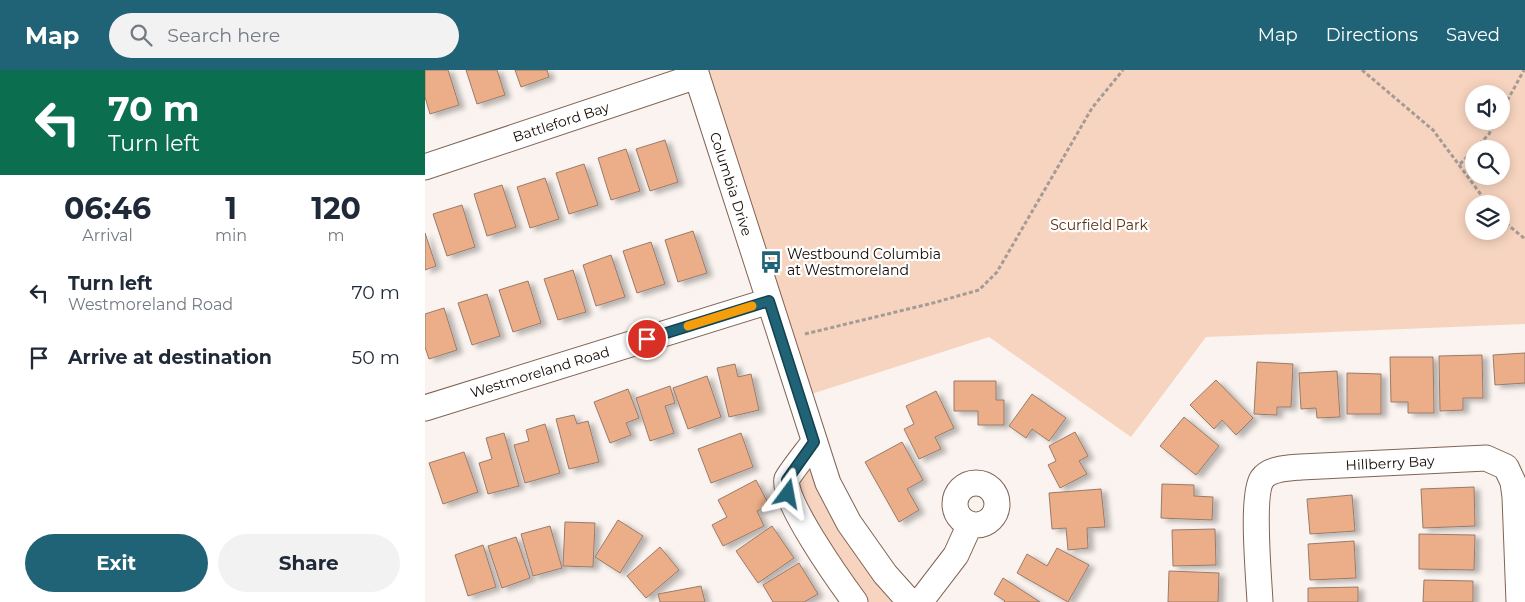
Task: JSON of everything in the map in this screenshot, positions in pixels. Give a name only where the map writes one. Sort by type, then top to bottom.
[{"type":"street","name":"Battleford Bay","points":[[425,167],[696,73]]},
{"type":"street","name":"Columbia Drive","points":[[696,73],[828,483],[849,523],[885,574],[910,602]]},
{"type":"street","name":"Westmoreland Road","points":[[425,408],[769,301]]},
{"type":"street","points":[[814,442],[787,480],[788,494],[823,557],[855,602]]},
{"type":"street","name":"Hillberry Bay","points":[[1260,602],[1257,499],[1262,479],[1275,470],[1301,467],[1486,458],[1506,467],[1513,482],[1519,602]]},
{"type":"street","points":[[920,602],[955,555],[970,524]]},
{"type":"path","points":[[805,334],[979,290],[997,272],[1092,108],[1123,70]]},
{"type":"path","points":[[1362,70],[1433,130],[1482,195]]},
{"type":"path","points":[[1510,96],[1524,70]]},
{"type":"path","points":[[1483,140],[1491,130]]},
{"type":"path","points":[[1460,164],[1465,159]]},
{"type":"path","points":[[1510,226],[1525,239]]},
{"type":"green space","name":"Scurfield Park","points":[[695,70],[1525,70],[1525,324],[1206,337],[1131,437],[989,337],[799,398]]},
{"type":"green space","points":[[814,442],[910,602],[855,602],[788,494]]},
{"type":"building","points":[[425,70],[448,70],[459,105],[430,114],[425,97]]},
{"type":"building","points":[[466,70],[497,70],[505,95],[477,104]]},
{"type":"building","points":[[515,70],[547,70],[549,77],[521,87]]},
{"type":"building","points":[[665,140],[678,182],[650,191],[636,149]]},
{"type":"building","points":[[626,149],[640,191],[611,200],[598,158]]},
{"type":"building","points":[[584,164],[598,205],[569,214],[556,173]]},
{"type":"building","points":[[545,178],[559,219],[530,228],[517,187]]},
{"type":"building","points":[[502,185],[516,227],[487,236],[474,194]]},
{"type":"building","points":[[462,205],[475,247],[447,256],[433,214]]},
{"type":"building","points":[[693,231],[707,273],[678,282],[665,240]]},
{"type":"building","points":[[425,233],[436,266],[425,270]]},
{"type":"building","points":[[651,242],[665,284],[637,293],[623,251]]},
{"type":"building","points":[[611,255],[625,297],[596,306],[583,265]]},
{"type":"building","points":[[573,270],[586,312],[558,320],[544,279]]},
{"type":"building","points":[[528,281],[541,323],[513,332],[499,290]]},
{"type":"building","points":[[487,294],[500,336],[472,345],[458,303]]},
{"type":"building","points":[[444,308],[457,350],[429,359],[425,347],[425,314]]},
{"type":"building","points":[[1525,353],[1525,383],[1495,385],[1493,355]]},
{"type":"building","points":[[1482,355],[1483,398],[1463,398],[1463,410],[1440,411],[1439,356]]},
{"type":"building","points":[[1390,357],[1433,357],[1434,413],[1408,413],[1408,402],[1391,402]]},
{"type":"building","points":[[1257,362],[1293,364],[1291,407],[1277,407],[1277,415],[1254,414]]},
{"type":"building","points":[[735,364],[738,377],[751,374],[759,410],[729,417],[717,368]]},
{"type":"building","points":[[1337,371],[1340,417],[1317,418],[1316,408],[1301,409],[1299,373]]},
{"type":"building","points":[[1347,373],[1381,374],[1381,414],[1347,414]]},
{"type":"building","points":[[707,376],[721,417],[688,429],[673,388]]},
{"type":"building","points":[[1216,380],[1253,418],[1236,435],[1222,420],[1214,429],[1190,405]]},
{"type":"building","points":[[954,381],[996,381],[996,400],[1004,400],[1004,425],[978,425],[978,411],[954,411]]},
{"type":"building","points":[[670,386],[675,403],[665,406],[674,433],[650,441],[636,398]]},
{"type":"building","points":[[628,389],[639,418],[626,423],[631,435],[610,443],[594,402]]},
{"type":"building","points":[[936,391],[954,428],[935,437],[941,449],[919,459],[904,429],[914,424],[906,406]]},
{"type":"building","points":[[1032,394],[1066,418],[1049,441],[1032,429],[1026,438],[1009,426]]},
{"type":"building","points":[[574,415],[577,424],[588,421],[599,462],[569,469],[556,419]]},
{"type":"building","points":[[1184,417],[1219,446],[1196,475],[1160,446]]},
{"type":"building","points":[[545,424],[560,473],[525,483],[514,445],[529,441],[526,430]]},
{"type":"building","points":[[1075,432],[1088,456],[1079,461],[1087,474],[1060,488],[1048,465],[1056,461],[1049,446]]},
{"type":"building","points":[[504,433],[519,486],[488,494],[479,463],[492,459],[486,438]]},
{"type":"building","points":[[741,433],[753,467],[711,483],[698,449]]},
{"type":"building","points":[[902,442],[923,480],[907,489],[919,510],[899,522],[865,462]]},
{"type":"building","points":[[464,452],[478,492],[443,504],[429,463]]},
{"type":"building","points":[[756,480],[769,505],[757,511],[764,526],[723,546],[712,525],[727,517],[718,500]]},
{"type":"building","points":[[1162,484],[1194,485],[1194,496],[1213,497],[1212,520],[1161,518]]},
{"type":"building","points":[[1474,487],[1475,526],[1423,528],[1421,489]]},
{"type":"building","points":[[1101,489],[1105,527],[1087,528],[1088,548],[1068,550],[1066,528],[1052,529],[1049,493]]},
{"type":"building","points":[[1352,495],[1355,531],[1310,534],[1307,499]]},
{"type":"building","points":[[618,520],[643,536],[620,573],[595,557]]},
{"type":"building","points":[[565,522],[595,523],[593,567],[563,566]]},
{"type":"building","points":[[550,526],[562,568],[533,576],[521,534]]},
{"type":"building","points":[[772,526],[794,558],[758,583],[736,551]]},
{"type":"building","points":[[1215,529],[1216,565],[1173,566],[1172,530]]},
{"type":"building","points":[[1419,534],[1475,535],[1474,570],[1419,569]]},
{"type":"building","points":[[516,537],[530,578],[502,588],[488,546]]},
{"type":"building","points":[[1354,541],[1356,578],[1310,580],[1308,544]]},
{"type":"building","points":[[483,545],[496,587],[468,596],[455,555]]},
{"type":"building","points":[[660,547],[679,570],[646,598],[627,576]]},
{"type":"building","points":[[1057,548],[1089,565],[1068,602],[1017,573],[1027,554],[1047,566]]},
{"type":"building","points":[[799,563],[818,594],[804,602],[773,602],[763,585]]},
{"type":"building","points":[[1169,571],[1219,573],[1218,602],[1168,602]]},
{"type":"building","points":[[1003,578],[1040,602],[1004,602],[994,594]]},
{"type":"building","points":[[1424,580],[1473,581],[1473,602],[1423,602]]},
{"type":"building","points":[[701,586],[705,602],[660,602],[658,594]]},
{"type":"building","points":[[1358,587],[1358,602],[1308,602],[1308,588]]},
{"type":"slow traffic","points":[[688,326],[752,306]]},
{"type":"place","name":"Westbound Columbia at Westmoreland","points":[[771,262]]},
{"type":"route","points":[[647,339],[769,301],[814,442],[787,480],[788,494]]}]
